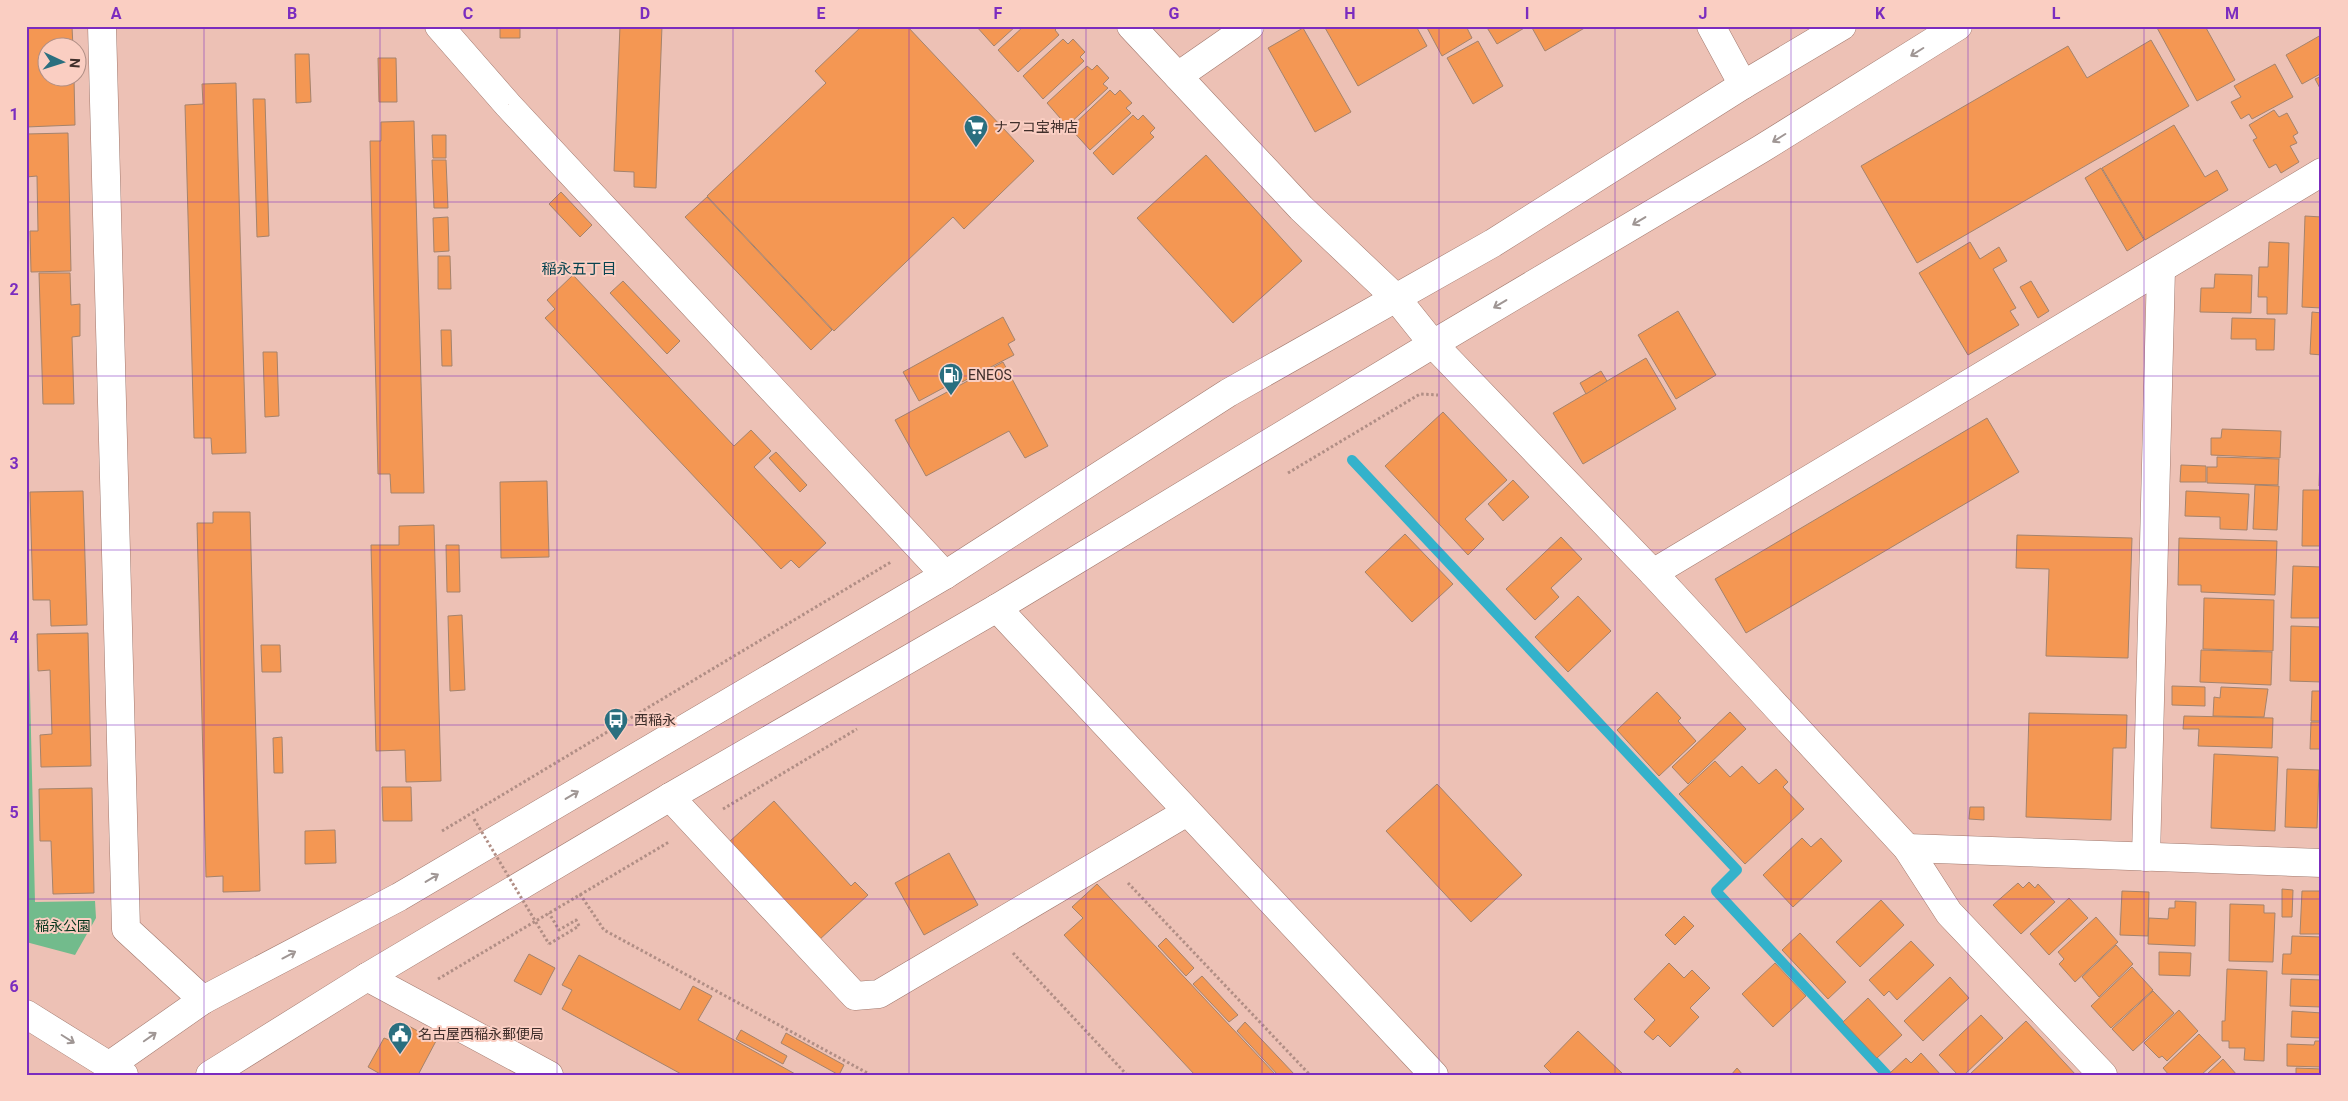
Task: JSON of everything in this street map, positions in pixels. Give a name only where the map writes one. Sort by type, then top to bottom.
[{"type":"street","points":[[102,26],[126,929],[203,1000]]},
{"type":"street","points":[[439,26],[508,105],[945,575]]},
{"type":"street","points":[[1130,26],[1301,208],[1397,299],[1433,344],[1654,573],[1907,848],[1949,912],[2103,1075]]},
{"type":"street","points":[[1178,76],[1250,26]]},
{"type":"street","points":[[1710,26],[1743,85]]},
{"type":"street","points":[[26,1014],[115,1072],[203,1000],[400,897],[945,575],[1228,393],[1494,244],[1743,85],[1842,26]]},
{"type":"street","points":[[210,1075],[367,977],[670,797],[997,608],[1433,344],[1762,148],[1958,26]]},
{"type":"street","points":[[1654,573],[2322,172]]},
{"type":"street","points":[[2146,857],[2161,269]]},
{"type":"street","points":[[997,608],[1434,1075]]},
{"type":"street","points":[[670,797],[855,996],[879,994],[1187,812]]},
{"type":"street","points":[[1907,848],[2322,863]]},
{"type":"street","points":[[367,977],[549,1075]]},
{"type":"path","points":[[438,834],[917,546]]},
{"type":"path","points":[[474,819],[549,944],[579,926],[576,920],[559,930],[549,913]]},
{"type":"path","points":[[1107,860],[1310,1075]]},
{"type":"path","points":[[580,894],[604,930],[871,1075]]},
{"type":"path","points":[[991,929],[1127,1075]]},
{"type":"green space","name":"稲永公園","points":[[26,521],[35,902],[95,901],[96,918],[75,955],[26,942]]},
{"type":"building","points":[[26,26],[72,26],[73,38],[38,38],[38,88],[74,88],[75,125],[26,127]]},
{"type":"building","points":[[476,26],[520,26],[520,38],[500,38],[500,28]]},
{"type":"building","points":[[620,26],[662,26],[656,188],[634,187],[634,172],[614,171]]},
{"type":"building","points":[[862,26],[907,26],[1034,161],[964,229],[953,217],[834,331],[707,196],[826,83],[815,71]]},
{"type":"building","points":[[976,26],[1016,26],[994,46]]},
{"type":"building","points":[[1024,26],[1059,26],[1055,30],[1059,35],[1018,72],[998,50]]},
{"type":"building","points":[[1324,26],[1416,26],[1427,46],[1358,86]]},
{"type":"building","points":[[1426,26],[1466,26],[1472,38],[1442,56]]},
{"type":"building","points":[[1486,26],[1526,26],[1526,27],[1497,44]]},
{"type":"building","points":[[1531,26],[1588,26],[1545,51]]},
{"type":"building","points":[[2156,26],[2205,26],[2235,80],[2197,101]]},
{"type":"building","points":[[1303,28],[1351,112],[1315,132],[1268,48]]},
{"type":"building","points":[[2321,35],[2322,73],[2302,84],[2286,55]]},
{"type":"building","points":[[1063,39],[1068,44],[1073,39],[1085,52],[1080,57],[1084,61],[1043,99],[1023,76]]},
{"type":"building","points":[[2151,40],[2189,106],[1917,263],[1861,166],[2068,46],[2087,78]]},
{"type":"building","points":[[1478,41],[1503,86],[1473,104],[1447,58]]},
{"type":"building","points":[[295,54],[309,54],[311,102],[296,103]]},
{"type":"building","points":[[378,58],[396,58],[397,102],[379,102]]},
{"type":"building","points":[[2275,64],[2293,97],[2252,119],[2249,114],[2241,119],[2231,102],[2241,97],[2234,86]]},
{"type":"building","points":[[1097,65],[1109,78],[1103,84],[1108,88],[1067,126],[1047,103],[1087,66],[1092,70]]},
{"type":"building","points":[[2322,76],[2322,92],[2315,79]]},
{"type":"building","points":[[236,83],[246,453],[212,454],[211,438],[194,438],[185,105],[203,104],[202,84]]},
{"type":"building","points":[[1110,90],[1115,95],[1120,90],[1132,103],[1126,108],[1131,113],[1090,150],[1070,128]]},
{"type":"building","points":[[253,99],[265,99],[269,236],[257,237]]},
{"type":"building","points":[[2274,110],[2279,117],[2287,113],[2298,133],[2293,136],[2297,143],[2290,146],[2299,162],[2281,173],[2276,164],[2269,168],[2253,140],[2257,138],[2249,125]]},
{"type":"building","points":[[1133,115],[1138,120],[1143,115],[1155,128],[1150,133],[1154,137],[1113,175],[1093,153]]},
{"type":"building","points":[[414,121],[424,493],[391,493],[390,474],[378,474],[370,141],[381,141],[381,122]]},
{"type":"building","points":[[2174,125],[2205,177],[2217,170],[2228,190],[2145,240],[2102,168]]},
{"type":"building","points":[[68,133],[71,271],[31,272],[30,231],[38,231],[37,176],[26,177],[26,134]]},
{"type":"building","points":[[432,135],[446,135],[446,158],[433,158]]},
{"type":"building","points":[[1206,155],[1302,261],[1233,323],[1137,218]]},
{"type":"building","points":[[432,160],[446,160],[448,208],[434,208]]},
{"type":"building","points":[[2101,168],[2144,240],[2127,251],[2085,178]]},
{"type":"building","points":[[561,192],[592,225],[580,237],[549,204]]},
{"type":"building","points":[[707,197],[832,330],[811,350],[685,217]]},
{"type":"building","points":[[2305,216],[2322,217],[2322,308],[2302,307]]},
{"type":"building","points":[[448,217],[449,251],[434,252],[433,218]]},
{"type":"building","points":[[1970,242],[1980,259],[1999,247],[2007,261],[1993,269],[2016,308],[2010,311],[2019,325],[1968,355],[1919,273]]},
{"type":"building","points":[[2269,242],[2289,243],[2287,314],[2267,314],[2267,297],[2258,297],[2259,267],[2268,267]]},
{"type":"building","points":[[438,256],[450,256],[451,289],[438,289]]},
{"type":"building","points":[[39,273],[70,273],[71,305],[80,304],[80,336],[72,337],[74,404],[43,404]]},
{"type":"building","points":[[2215,274],[2252,275],[2251,313],[2200,312],[2201,288],[2214,288]]},
{"type":"building","points":[[573,275],[734,446],[751,430],[771,451],[754,467],[826,543],[799,568],[791,560],[781,569],[545,318],[555,309],[547,300]]},
{"type":"building","points":[[623,281],[680,341],[667,354],[610,293]]},
{"type":"building","points":[[2031,281],[2049,311],[2038,318],[2020,287]]},
{"type":"building","points":[[1678,311],[1716,375],[1676,399],[1638,335]]},
{"type":"building","points":[[2312,312],[2322,313],[2322,355],[2310,354]]},
{"type":"building","points":[[1003,317],[1015,340],[1008,344],[1014,355],[962,382],[960,379],[919,401],[903,372]]},
{"type":"building","points":[[2232,318],[2275,319],[2274,350],[2256,350],[2256,339],[2231,339]]},
{"type":"building","points":[[441,330],[451,330],[452,366],[442,366]]},
{"type":"building","points":[[263,352],[277,352],[279,416],[265,417]]},
{"type":"building","points":[[1646,358],[1676,409],[1583,464],[1553,413]]},
{"type":"building","points":[[1003,362],[1048,446],[1025,458],[1009,431],[926,476],[895,420]]},
{"type":"building","points":[[1601,371],[1607,381],[1586,394],[1580,383]]},
{"type":"building","points":[[1443,412],[1507,480],[1465,519],[1484,539],[1468,555],[1385,466]]},
{"type":"building","points":[[1987,418],[2019,472],[1746,633],[1715,579]]},
{"type":"building","points":[[2322,428],[2322,487],[2319,486]]},
{"type":"building","points":[[2222,429],[2281,431],[2280,458],[2211,455],[2211,438],[2221,438]]},
{"type":"building","points":[[776,452],[807,485],[800,492],[769,458]]},
{"type":"building","points":[[2217,457],[2279,459],[2278,485],[2207,483],[2207,467],[2217,467]]},
{"type":"building","points":[[2181,465],[2206,466],[2206,482],[2180,482]]},
{"type":"building","points":[[1513,480],[1529,497],[1503,521],[1488,504]]},
{"type":"building","points":[[547,481],[549,557],[501,558],[500,482]]},
{"type":"building","points":[[2255,485],[2279,486],[2277,530],[2253,529]]},
{"type":"building","points":[[2303,490],[2322,490],[2322,546],[2302,546]]},
{"type":"building","points":[[83,491],[87,625],[51,626],[50,600],[33,600],[30,492]]},
{"type":"building","points":[[2186,491],[2249,494],[2247,530],[2220,529],[2220,517],[2185,516]]},
{"type":"building","points":[[213,512],[250,512],[260,891],[223,892],[223,876],[206,877],[197,523],[213,523]]},
{"type":"building","points":[[434,525],[441,781],[406,782],[405,750],[376,751],[371,545],[399,545],[399,526]]},
{"type":"building","points":[[1405,534],[1453,584],[1412,622],[1365,572]]},
{"type":"building","points":[[2017,535],[2132,538],[2128,658],[2046,656],[2049,569],[2016,568]]},
{"type":"building","points":[[1561,537],[1582,559],[1551,588],[1559,597],[1535,620],[1506,589]]},
{"type":"building","points":[[2179,538],[2277,541],[2275,595],[2201,592],[2201,585],[2178,585]]},
{"type":"building","points":[[446,545],[459,545],[460,592],[447,592]]},
{"type":"building","points":[[2293,566],[2322,567],[2322,618],[2291,618]]},
{"type":"building","points":[[1578,596],[1611,631],[1568,672],[1535,637]]},
{"type":"building","points":[[2204,598],[2274,600],[2273,651],[2203,649]]},
{"type":"building","points":[[462,615],[465,690],[450,691],[448,616]]},
{"type":"building","points":[[2291,626],[2322,627],[2322,682],[2290,681]]},
{"type":"building","points":[[88,633],[91,766],[41,767],[40,735],[52,734],[50,670],[38,671],[37,634]]},
{"type":"building","points":[[261,645],[280,645],[281,672],[262,672]]},
{"type":"building","points":[[2201,650],[2272,652],[2271,685],[2200,682]]},
{"type":"building","points":[[2172,686],[2205,687],[2205,706],[2172,705]]},
{"type":"building","points":[[2221,687],[2268,689],[2264,717],[2213,716],[2214,697],[2220,698]]},
{"type":"building","points":[[2312,691],[2322,691],[2322,721],[2311,721]]},
{"type":"building","points":[[1657,692],[1681,718],[1678,721],[1696,741],[1659,776],[1617,730]]},
{"type":"building","points":[[1730,712],[1746,729],[1688,784],[1672,767]]},
{"type":"building","points":[[2029,713],[2127,715],[2126,748],[2113,748],[2111,820],[2026,817]]},
{"type":"building","points":[[2184,716],[2273,718],[2272,748],[2198,746],[2199,729],[2183,729]]},
{"type":"building","points":[[2311,722],[2322,722],[2322,749],[2310,749]]},
{"type":"building","points":[[282,737],[283,773],[274,773],[273,738]]},
{"type":"building","points":[[2214,754],[2278,757],[2275,831],[2211,828]]},
{"type":"building","points":[[1715,761],[1730,777],[1742,766],[1759,784],[1776,769],[1788,782],[1783,787],[1804,809],[1745,864],[1679,794]]},
{"type":"building","points":[[2287,769],[2319,770],[2317,828],[2285,827]]},
{"type":"building","points":[[1437,784],[1522,875],[1471,922],[1386,831]]},
{"type":"building","points":[[382,787],[411,787],[412,821],[383,821]]},
{"type":"building","points":[[92,788],[94,893],[53,894],[51,841],[40,841],[39,789]]},
{"type":"building","points":[[774,801],[851,886],[855,882],[868,895],[819,940],[729,842]]},
{"type":"building","points":[[1970,807],[1984,807],[1984,820],[1969,819]]},
{"type":"building","points":[[335,830],[336,863],[305,864],[305,831]]},
{"type":"building","points":[[1802,838],[1811,847],[1821,838],[1842,861],[1793,907],[1763,875]]},
{"type":"building","points":[[949,853],[978,905],[924,935],[895,883]]},
{"type":"building","points":[[2029,882],[2035,888],[2038,884],[2055,902],[2021,934],[1993,905],[2018,883],[2023,888]]},
{"type":"building","points":[[1097,884],[1276,1075],[1195,1075],[1064,935],[1083,918],[1072,907]]},
{"type":"building","points":[[2282,889],[2293,890],[2292,917],[2282,917]]},
{"type":"building","points":[[2122,891],[2149,892],[2148,936],[2120,935]]},
{"type":"building","points":[[2302,891],[2322,891],[2322,934],[2300,934]]},
{"type":"building","points":[[2069,898],[2088,918],[2049,955],[2030,934]]},
{"type":"building","points":[[1881,900],[1904,925],[1860,967],[1836,942]]},
{"type":"building","points":[[2175,901],[2196,902],[2195,946],[2148,944],[2149,918],[2168,919],[2169,908],[2175,908]]},
{"type":"building","points":[[2230,904],[2264,905],[2264,913],[2275,913],[2273,962],[2229,961]]},
{"type":"building","points":[[1684,916],[1694,926],[1675,945],[1665,935]]},
{"type":"building","points":[[2096,917],[2118,942],[2075,982],[2059,964],[2064,959],[2058,952]]},
{"type":"building","points":[[1800,933],[1846,982],[1828,999],[1782,950]]},
{"type":"building","points":[[2292,936],[2322,937],[2322,975],[2282,974],[2283,954],[2291,954]]},
{"type":"building","points":[[1166,938],[1194,968],[1186,976],[1158,946]]},
{"type":"building","points":[[1911,941],[1934,965],[1897,1000],[1889,991],[1884,996],[1869,980]]},
{"type":"building","points":[[2116,945],[2133,964],[2099,997],[2082,977]]},
{"type":"building","points":[[2159,952],[2191,953],[2190,976],[2159,975]]},
{"type":"building","points":[[529,954],[555,968],[541,995],[514,981]]},
{"type":"building","points":[[579,955],[680,1010],[693,986],[712,996],[698,1020],[797,1075],[683,1075],[562,1009],[572,990],[562,985]]},
{"type":"building","points":[[1669,963],[1684,978],[1692,970],[1710,988],[1690,1008],[1699,1017],[1670,1047],[1658,1035],[1653,1040],[1644,1032],[1655,1020],[1634,999]]},
{"type":"building","points":[[1775,963],[1806,996],[1773,1027],[1742,994]]},
{"type":"building","points":[[2132,967],[2153,990],[2111,1028],[2091,1006]]},
{"type":"building","points":[[2227,969],[2267,971],[2264,1061],[2244,1060],[2245,1048],[2229,1048],[2229,1041],[2222,1041],[2222,1021],[2225,1021]]},
{"type":"building","points":[[1202,976],[1238,1015],[1229,1022],[1193,984]]},
{"type":"building","points":[[1950,977],[1969,998],[1923,1041],[1904,1021]]},
{"type":"building","points":[[2291,979],[2322,980],[2322,1007],[2290,1006]]},
{"type":"building","points":[[2153,991],[2174,1013],[2133,1051],[2112,1029]]},
{"type":"building","points":[[1868,998],[1902,1035],[1877,1058],[1843,1022]]},
{"type":"building","points":[[2179,1010],[2198,1031],[2167,1061],[2162,1056],[2159,1058],[2144,1043]]},
{"type":"building","points":[[2292,1011],[2322,1013],[2322,1038],[2291,1037]]},
{"type":"building","points":[[1981,1015],[2003,1038],[1964,1075],[1958,1075],[1939,1055]]},
{"type":"building","points":[[2026,1021],[2076,1075],[1969,1075]]},
{"type":"building","points":[[1245,1022],[1295,1075],[1278,1075],[1237,1031]]},
{"type":"building","points":[[405,1024],[436,1041],[418,1075],[382,1075],[368,1067],[384,1038],[389,1040],[394,1033],[398,1035]]},
{"type":"building","points":[[741,1030],[787,1056],[783,1064],[736,1039]]},
{"type":"building","points":[[1578,1031],[1624,1075],[1553,1075],[1544,1066]]},
{"type":"building","points":[[786,1033],[844,1065],[839,1075],[781,1043]]},
{"type":"building","points":[[2199,1034],[2221,1057],[2201,1075],[2169,1075],[2163,1068]]},
{"type":"building","points":[[2315,1041],[2322,1041],[2322,1067],[2287,1066],[2287,1044],[2314,1045]]},
{"type":"building","points":[[1921,1053],[1941,1075],[1892,1075],[1890,1073],[1906,1058],[1911,1063]]},
{"type":"building","points":[[2223,1059],[2237,1075],[2206,1075]]},
{"type":"building","points":[[1737,1068],[1743,1075],[1731,1075]]},
{"type":"building","points":[[2296,1068],[2322,1069],[2322,1075],[2296,1075]]},
{"type":"waterway","points":[[1352,460],[1737,870],[1716,891],[1887,1075]]},
{"type":"place","name":"ナフコ宝神店","points":[[976,148]]},
{"type":"place","name":"ENEOS","points":[[951,396]]},
{"type":"place","name":"西稲永","points":[[616,741]]},
{"type":"place","name":"名古屋西稲永郵便局","points":[[400,1055]]},
{"type":"district","name":"稲永五丁目","points":[[579,269]]}]
